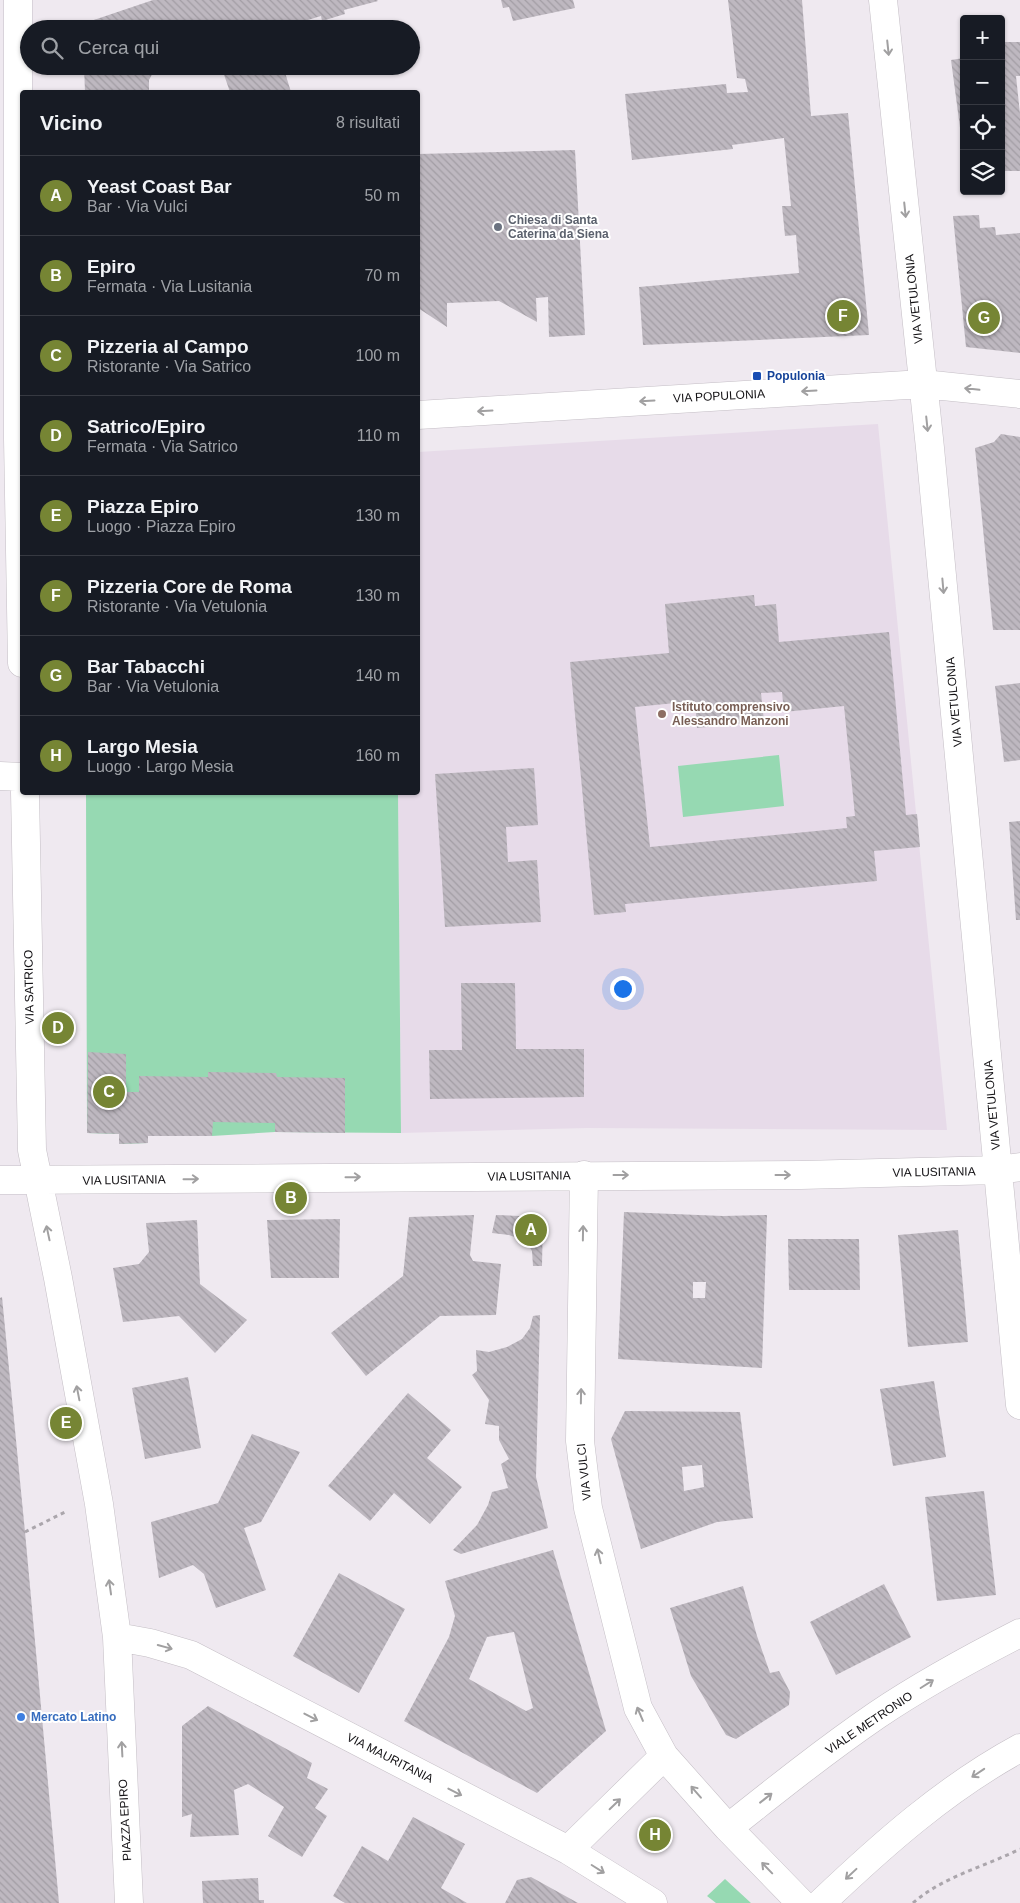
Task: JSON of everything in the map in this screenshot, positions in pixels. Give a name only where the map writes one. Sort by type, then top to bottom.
[{"type":"street","points":[[18,0],[13,439],[20,614]]},
{"type":"street","name":"VIA VETULONIA","points":[[883,0],[1009,1169],[1020,1405]]},
{"type":"street","name":"VIA POPULONIA","points":[[420,415],[923,384],[1020,394]]},
{"type":"street","points":[[0,776],[20,777]]},
{"type":"street","name":"VIA SATRICO","points":[[25,795],[32,1150],[37,1180]]},
{"type":"street","name":"VIA LUSITANIA","points":[[37,1180],[801,1175],[1009,1169]]},
{"type":"street","name":"VIA VULCI","points":[[584,1175],[580,1441],[588,1508],[638,1708],[664,1756],[728,1828],[801,1903]]},
{"type":"street","points":[[0,1180],[37,1180]]},
{"type":"street","name":"PIAZZA EPIRO","points":[[37,1180],[58,1278],[99,1504],[117,1637],[129,1903]]},
{"type":"street","name":"VIALE METRONIO","points":[[728,1828],[801,1770],[878,1714],[964,1661],[1020,1633]]},
{"type":"street","name":"VIA MAURITANIA","points":[[117,1637],[150,1643],[191,1655],[568,1850],[652,1903]]},
{"type":"street","points":[[821,1903],[855,1870],[915,1819],[978,1773],[1020,1748]]},
{"type":"street","points":[[568,1850],[664,1756]]},
{"type":"path","points":[[25,1532],[70,1509]]},
{"type":"path","points":[[913,1903],[926,1892],[952,1878],[1020,1849]]},
{"type":"shaded area","name":"Istituto comprensivo Alessandro Manzoni","points":[[878,424],[947,1130],[587,1128],[401,1133],[398,795],[420,795],[420,452]]},
{"type":"green space","points":[[779,755],[784,806],[683,817],[678,766]]},
{"type":"green space","points":[[86,795],[398,795],[401,1133],[275,1132],[212,1136],[148,1136],[148,1143],[119,1144],[119,1134],[87,1133]]},
{"type":"green space","points":[[725,1879],[751,1903],[716,1903],[707,1896]]},
{"type":"building","points":[[153,0],[378,1],[344,10],[345,14],[325,20],[322,20],[321,16],[308,20],[94,20]]},
{"type":"building","points":[[501,0],[573,0],[575,8],[513,21],[509,7],[503,8]]},
{"type":"building","points":[[728,0],[802,0],[811,116],[848,113],[869,335],[643,345],[639,287],[799,273],[796,235],[785,236],[782,206],[791,206],[784,138],[732,145],[733,149],[632,160],[625,94],[726,84],[727,93],[748,92],[745,79],[737,78]]},
{"type":"building","points":[[1005,42],[1020,42],[1020,76],[1016,76],[1020,114],[1020,171],[1005,171]]},
{"type":"building","points":[[960,59],[960,128],[951,60]]},
{"type":"building","points":[[84,75],[152,75],[149,80],[149,90],[85,90]]},
{"type":"building","points":[[224,75],[286,75],[290,90],[229,90]]},
{"type":"building","name":"Chiesa di Santa Caterina da Siena","points":[[575,150],[585,335],[549,337],[548,297],[536,298],[537,322],[499,301],[447,303],[447,327],[420,309],[420,154]]},
{"type":"building","points":[[979,215],[980,228],[995,227],[996,235],[1020,233],[1020,353],[966,347],[953,216]]},
{"type":"building","points":[[1001,434],[1020,437],[1020,630],[993,630],[975,448],[994,442]]},
{"type":"building","points":[[754,595],[755,606],[776,604],[779,642],[889,632],[906,815],[917,814],[920,847],[874,851],[877,881],[625,904],[626,912],[594,915],[570,662],[669,653],[665,604]],"holes":[[[782,692],[784,712],[844,706],[855,816],[846,817],[847,828],[650,847],[635,707],[695,701],[697,728],[764,721],[761,693]]]},
{"type":"building","points":[[1020,683],[1020,760],[1004,762],[995,686]]},
{"type":"building","points":[[534,768],[538,825],[506,827],[508,862],[537,860],[541,922],[445,927],[435,774]]},
{"type":"building","points":[[1020,821],[1020,920],[1016,920],[1009,822]]},
{"type":"building","points":[[461,983],[515,983],[516,1049],[584,1049],[584,1097],[430,1099],[429,1050],[462,1050]]},
{"type":"building","points":[[88,1052],[126,1054],[126,1092],[139,1092],[139,1076],[208,1077],[208,1072],[276,1073],[277,1077],[345,1078],[345,1133],[275,1132],[275,1123],[213,1122],[212,1136],[148,1136],[148,1143],[119,1144],[119,1134],[87,1133]]},
{"type":"building","points":[[624,1212],[723,1216],[767,1215],[762,1368],[618,1359]],"holes":[[[693,1282],[706,1282],[705,1298],[693,1298]]]},
{"type":"building","points":[[474,1215],[470,1255],[473,1261],[501,1264],[496,1315],[440,1316],[366,1376],[331,1333],[403,1276],[409,1217]]},
{"type":"building","points":[[496,1215],[543,1217],[542,1266],[533,1266],[532,1251],[528,1244],[509,1235],[492,1233]]},
{"type":"building","points":[[340,1219],[339,1278],[271,1278],[267,1220]]},
{"type":"building","points":[[197,1220],[200,1284],[247,1320],[215,1353],[179,1316],[123,1322],[113,1268],[139,1264],[149,1252],[146,1223]]},
{"type":"building","points":[[958,1230],[968,1342],[908,1347],[898,1235]]},
{"type":"building","points":[[788,1239],[859,1239],[860,1290],[789,1290]]},
{"type":"building","name":"Mercato Latino","points":[[2,1297],[59,1903],[0,1903],[0,1298]]},
{"type":"building","points":[[540,1315],[536,1477],[548,1528],[461,1554],[453,1550],[477,1525],[488,1505],[492,1492],[508,1488],[501,1464],[509,1459],[499,1440],[499,1426],[485,1424],[489,1400],[472,1375],[477,1371],[476,1350],[489,1352],[507,1347],[522,1339],[530,1328],[533,1316]]},
{"type":"building","points":[[188,1377],[201,1448],[145,1459],[132,1388]]},
{"type":"building","points":[[934,1381],[946,1457],[893,1466],[880,1389]]},
{"type":"building","points":[[408,1393],[451,1430],[427,1458],[462,1487],[430,1524],[394,1493],[370,1521],[328,1486]]},
{"type":"building","points":[[625,1411],[740,1412],[753,1518],[717,1522],[641,1549],[611,1439]],"holes":[[[702,1465],[704,1487],[684,1491],[682,1467]]]},
{"type":"building","points":[[252,1434],[300,1452],[261,1522],[244,1528],[266,1590],[216,1608],[204,1574],[193,1565],[159,1578],[151,1522],[218,1503]]},
{"type":"building","points":[[984,1491],[996,1595],[937,1601],[925,1497]]},
{"type":"building","points":[[553,1550],[606,1731],[537,1793],[404,1721],[449,1637],[455,1616],[445,1581]],"holes":[[[514,1632],[533,1708],[526,1711],[469,1679],[487,1637]]]},
{"type":"building","points":[[339,1573],[405,1609],[359,1693],[293,1656]]},
{"type":"building","points":[[884,1584],[911,1637],[836,1675],[810,1622]]},
{"type":"building","points":[[743,1586],[770,1673],[779,1671],[790,1692],[789,1705],[736,1739],[726,1735],[691,1676],[670,1608]]},
{"type":"building","points":[[208,1706],[312,1763],[307,1778],[328,1789],[315,1808],[327,1816],[302,1857],[268,1836],[284,1807],[248,1784],[234,1790],[239,1835],[190,1837],[192,1814],[182,1817],[182,1726]]},
{"type":"building","points":[[413,1817],[465,1844],[441,1888],[467,1903],[345,1903],[333,1896],[362,1846],[388,1861]]},
{"type":"building","points":[[531,1877],[578,1903],[505,1903],[517,1880]]},
{"type":"building","points":[[258,1878],[259,1900],[264,1900],[264,1903],[203,1903],[202,1881]]},
{"type":"place","name":"Chiesa di Santa Caterina da Siena","points":[[498,227]]},
{"type":"place","name":"Pizzeria Core de Roma","points":[[843,316]]},
{"type":"place","name":"Bar Tabacchi","points":[[984,318]]},
{"type":"place","name":"Populonia","points":[[757,376]]},
{"type":"place","name":"Istituto comprensivo Alessandro Manzoni","points":[[662,714]]},
{"type":"place","name":"Satrico/Epiro","points":[[58,1028]]},
{"type":"place","name":"Pizzeria al Campo","points":[[109,1092]]},
{"type":"place","name":"Epiro","points":[[291,1198]]},
{"type":"place","name":"Yeast Coast Bar","points":[[531,1230]]},
{"type":"place","name":"Piazza Epiro","points":[[66,1423]]},
{"type":"place","name":"Mercato Latino","points":[[21,1717]]},
{"type":"place","name":"Largo Mesia","points":[[655,1835]]}]
